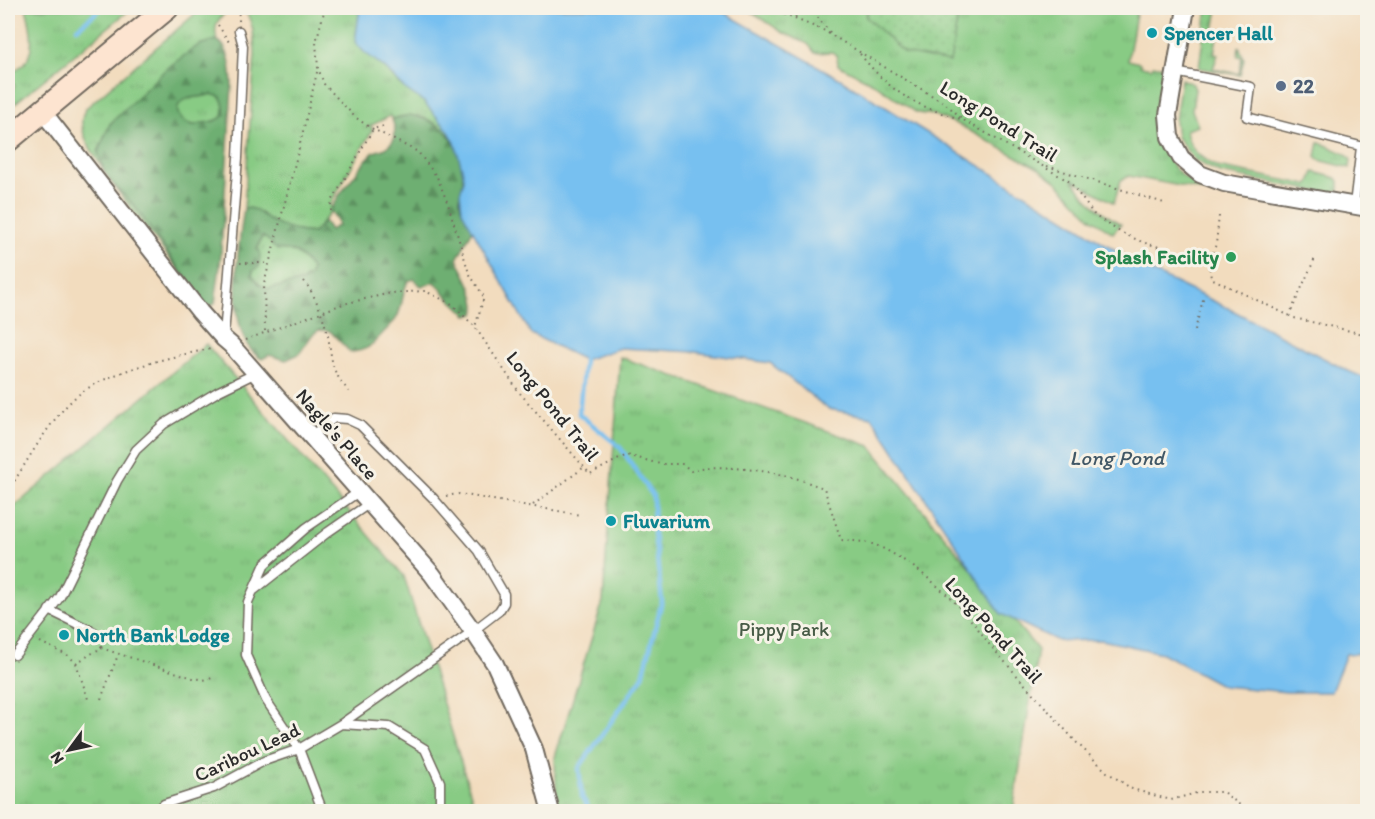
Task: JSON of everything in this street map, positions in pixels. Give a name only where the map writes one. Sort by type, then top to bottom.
[{"type":"main road","points":[[8,140],[167,8]]},
{"type":"street","points":[[1186,8],[1168,127],[1175,148],[1189,166],[1200,174],[1224,183],[1361,206]]},
{"type":"street","name":"Nagle's Place","points":[[43,112],[200,312],[432,574],[495,664],[534,749],[551,812]]},
{"type":"lane","points":[[227,342],[243,46],[239,31]]},
{"type":"lane","points":[[1175,72],[1251,87],[1247,117],[1364,147],[1361,206]]},
{"type":"lane","points":[[15,655],[60,597],[117,481],[136,450],[164,424],[219,391],[256,373]]},
{"type":"lane","name":"Caribou Lead","points":[[156,812],[214,788],[264,761],[299,749],[341,724],[473,631],[499,611],[504,603],[504,594],[479,551],[434,499],[360,425],[348,419],[334,418],[311,436]]},
{"type":"lane","points":[[323,812],[299,749],[266,700],[246,655],[248,602],[265,564],[306,528],[365,497]]},
{"type":"lane","points":[[253,592],[328,532],[365,497]]},
{"type":"lane","points":[[49,610],[94,632]]},
{"type":"lane","points":[[341,724],[389,727],[425,749],[440,782],[440,812]]},
{"type":"path","points":[[325,8],[316,42],[318,68],[324,84],[356,117],[373,129],[418,152],[437,177],[448,204],[469,273],[484,297],[474,327]]},
{"type":"path","name":"Long Pond Trail","points":[[767,8],[823,30],[893,70],[946,104],[965,121],[1070,182],[1095,216],[1119,232],[1209,264]]},
{"type":"path","points":[[795,18],[809,8],[835,38]]},
{"type":"path","points":[[218,25],[230,45]]},
{"type":"path","points":[[859,52],[878,77],[894,90],[918,105],[965,121]]},
{"type":"path","points":[[265,333],[264,284],[318,68]]},
{"type":"path","points":[[331,211],[330,203],[373,129],[384,126]]},
{"type":"path","points":[[1044,166],[1164,203]]},
{"type":"path","points":[[1219,216],[1216,244],[1209,264],[1211,279],[1294,318],[1368,334]]},
{"type":"path","points":[[1289,315],[1315,258]]},
{"type":"path","points":[[238,263],[270,263]]},
{"type":"path","points":[[304,281],[310,288],[321,312],[328,334],[334,368],[349,392]]},
{"type":"path","name":"Long Pond Trail","points":[[8,491],[57,417],[77,396],[98,382],[175,355],[265,333],[343,304],[392,293],[426,291],[452,304],[474,327],[519,392],[590,474],[627,455],[660,464],[683,464],[691,471],[698,467],[739,468],[785,475],[824,488],[841,540],[876,544],[911,566],[944,591],[1077,743],[1107,772],[1132,789],[1171,800],[1200,792],[1223,792],[1249,812]]},
{"type":"path","points":[[1195,330],[1204,296]]},
{"type":"path","points":[[533,505],[583,468]]},
{"type":"path","points":[[434,499],[459,494],[581,515]]},
{"type":"path","points":[[94,632],[99,635],[102,642],[101,648]]},
{"type":"path","points":[[29,636],[69,656],[76,663],[89,702]]},
{"type":"path","points":[[76,663],[101,648],[193,678],[207,680],[214,677]]},
{"type":"path","points":[[101,699],[119,654]]},
{"type":"green space","points":[[26,8],[132,8],[8,109],[8,97],[15,86],[8,80],[8,75],[24,64],[30,52],[31,37]]},
{"type":"green space","points":[[202,8],[234,8],[218,21],[217,40],[199,45],[110,124],[98,152],[104,171],[90,149],[83,132],[83,116],[86,108]]},
{"type":"green space","points":[[242,8],[360,8],[356,34],[398,83],[424,102],[448,130],[455,143],[443,129],[428,119],[402,116],[392,119],[390,116],[370,126],[373,129],[331,203],[331,211],[314,233],[288,228],[273,222],[256,210],[244,208],[255,54],[251,24]]},
{"type":"green space","points":[[746,8],[868,8],[866,17],[950,61],[959,8],[1137,8],[1128,60],[1140,63],[1140,66],[1165,67],[1160,130],[1169,160],[1178,172],[1192,182],[1241,198],[1129,176],[1121,180],[1114,203],[1072,179],[1094,204],[1121,224],[1113,233],[1091,218],[1058,183],[1038,168],[957,124],[934,115],[917,113],[873,83],[838,65],[837,56],[832,52],[815,53],[808,44],[782,32]]},
{"type":"green space","points":[[868,8],[959,8],[950,62],[904,53],[866,17]]},
{"type":"green space","points":[[1207,8],[1218,8],[1213,36],[1217,37],[1214,53],[1218,54],[1213,69],[1239,74],[1242,57],[1238,56],[1239,46],[1244,59],[1240,75],[1199,68]]},
{"type":"green space","points":[[217,40],[222,44],[228,54],[232,86],[220,266],[215,303],[212,306],[205,305],[133,204],[111,182],[104,171],[98,152],[110,124],[167,68],[199,45]],"holes":[[[211,94],[221,97],[224,113],[215,121],[194,125],[185,122],[179,115],[178,108],[184,100]]]},
{"type":"green space","points":[[1181,79],[1193,84],[1195,89],[1192,110],[1198,126],[1186,130],[1187,137],[1196,153],[1205,160],[1217,167],[1309,185],[1314,172],[1336,178],[1339,181],[1339,190],[1331,194],[1220,173],[1194,160],[1177,137],[1175,121]]},
{"type":"green space","points":[[211,94],[221,97],[224,109],[222,117],[215,121],[194,125],[181,119],[178,111],[180,103],[187,99]]},
{"type":"green space","points":[[410,115],[432,122],[448,135],[459,153],[463,176],[460,204],[473,229],[457,259],[473,294],[475,314],[467,315],[435,282],[421,286],[414,279],[408,281],[406,285],[395,320],[376,341],[363,350],[350,352],[330,331],[319,330],[312,335],[299,354],[286,360],[269,355],[262,359],[250,348],[242,332],[237,312],[237,266],[244,208],[253,209],[269,220],[303,232],[314,233],[324,221],[330,230],[339,225],[331,211],[338,197],[366,160],[374,152],[386,148],[393,141],[395,129],[392,119]],"holes":[[[262,236],[276,249],[295,252],[301,256],[311,269],[310,276],[304,281],[268,289],[259,284],[252,275],[253,270],[259,267],[260,252],[257,249]]]},
{"type":"green space","points":[[1319,142],[1346,154],[1351,160],[1350,168],[1319,160],[1316,156]]},
{"type":"green space","points":[[111,182],[133,204],[205,305]]},
{"type":"green space","points":[[262,236],[277,250],[288,250],[301,257],[311,269],[310,277],[304,281],[268,289],[259,284],[252,275],[260,252],[257,250]]},
{"type":"green space","points":[[206,344],[404,576],[476,811],[8,811],[8,512]]},
{"type":"green space","name":"Pippy Park","points":[[620,357],[870,446],[1038,650],[1013,811],[557,811],[555,757],[603,601]]},
{"type":"water","name":"Long Pond","points":[[360,8],[716,8],[842,80],[1144,268],[1367,379],[1367,653],[1346,654],[1331,692],[1287,692],[1223,686],[1162,653],[1102,640],[1058,641],[1001,614],[872,417],[828,409],[770,363],[695,352],[620,348],[584,360],[531,334],[462,211],[460,193],[464,179],[455,143],[448,130],[424,102],[404,88],[355,42]]},
{"type":"waterway","points":[[77,28],[102,8]]},
{"type":"waterway","points":[[584,360],[579,414],[620,447],[653,496],[654,533],[662,601],[643,676],[579,768],[582,797],[591,812]]},
{"type":"place","name":"Spencer Hall","points":[[1152,33]]},
{"type":"place","name":"22","points":[[1281,86]]},
{"type":"place","name":"Splash Facility","points":[[1231,257]]},
{"type":"place","name":"Fluvarium","points":[[611,521]]},
{"type":"place","name":"North Bank Lodge","points":[[64,635]]}]
